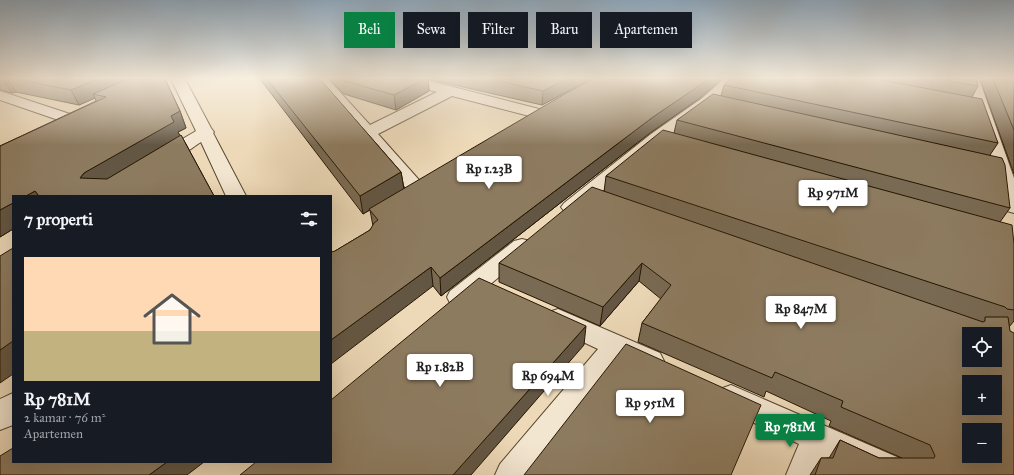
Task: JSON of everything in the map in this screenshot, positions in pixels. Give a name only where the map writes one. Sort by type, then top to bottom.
[{"type":"street","points":[[15,101],[67,118]]},
{"type":"street","points":[[190,101],[236,195]]},
{"type":"street","points":[[340,101],[418,189]]},
{"type":"street","points":[[369,132],[430,101]]},
{"type":"street","points":[[505,101],[547,110],[523,125]]},
{"type":"street","points":[[556,219],[657,138],[714,104],[716,101]]},
{"type":"street","points":[[975,101],[994,167],[1014,207]]},
{"type":"street","points":[[147,168],[206,132]]},
{"type":"street","points":[[657,138],[680,144]]},
{"type":"street","points":[[586,195],[608,203]]},
{"type":"street","points":[[440,312],[538,233]]},
{"type":"street","points":[[476,283],[504,295]]},
{"type":"street","points":[[533,308],[675,372]]},
{"type":"street","points":[[512,475],[617,346]]},
{"type":"street","points":[[710,388],[901,475]]},
{"type":"street","points":[[0,417],[12,407]]},
{"type":"street","points":[[803,475],[818,437]]},
{"type":"building","points":[[97,101],[175,101],[180,111],[171,116],[174,122],[84,173],[80,178],[107,179],[181,135],[213,195],[38,195],[35,191],[28,195],[12,195],[12,204],[0,210],[0,146]]},
{"type":"building","points":[[285,101],[339,101],[401,172],[360,196]]},
{"type":"building","points":[[553,101],[676,101],[653,117],[440,278],[431,267],[332,339],[332,252],[370,230],[374,223],[378,220],[369,209]]},
{"type":"building","points":[[703,101],[745,101],[1002,158],[1005,165],[1010,208],[677,120]]},
{"type":"building","points":[[800,101],[983,101],[998,143]]},
{"type":"building","points":[[1002,101],[1014,101],[1014,130]]},
{"type":"building","points":[[663,130],[1012,225],[1014,244],[1014,310],[1007,309],[1005,307],[606,176]]},
{"type":"building","points":[[592,187],[983,322],[985,321],[985,317],[1008,317],[1010,331],[1014,333],[1014,475],[815,475],[821,458],[833,458],[840,440],[879,458],[934,458],[935,456],[930,445],[841,407],[843,401],[775,372],[772,378],[642,323],[671,285],[642,263],[603,307],[499,263]]},
{"type":"building","points":[[12,249],[12,342],[0,350],[0,256]]},
{"type":"building","points":[[479,278],[586,326],[453,475],[240,475],[255,463],[332,463],[332,399]]},
{"type":"building","points":[[626,344],[761,405],[731,475],[524,475]]},
{"type":"building","points":[[12,449],[12,463],[166,463],[149,475],[0,475],[0,456]]}]
